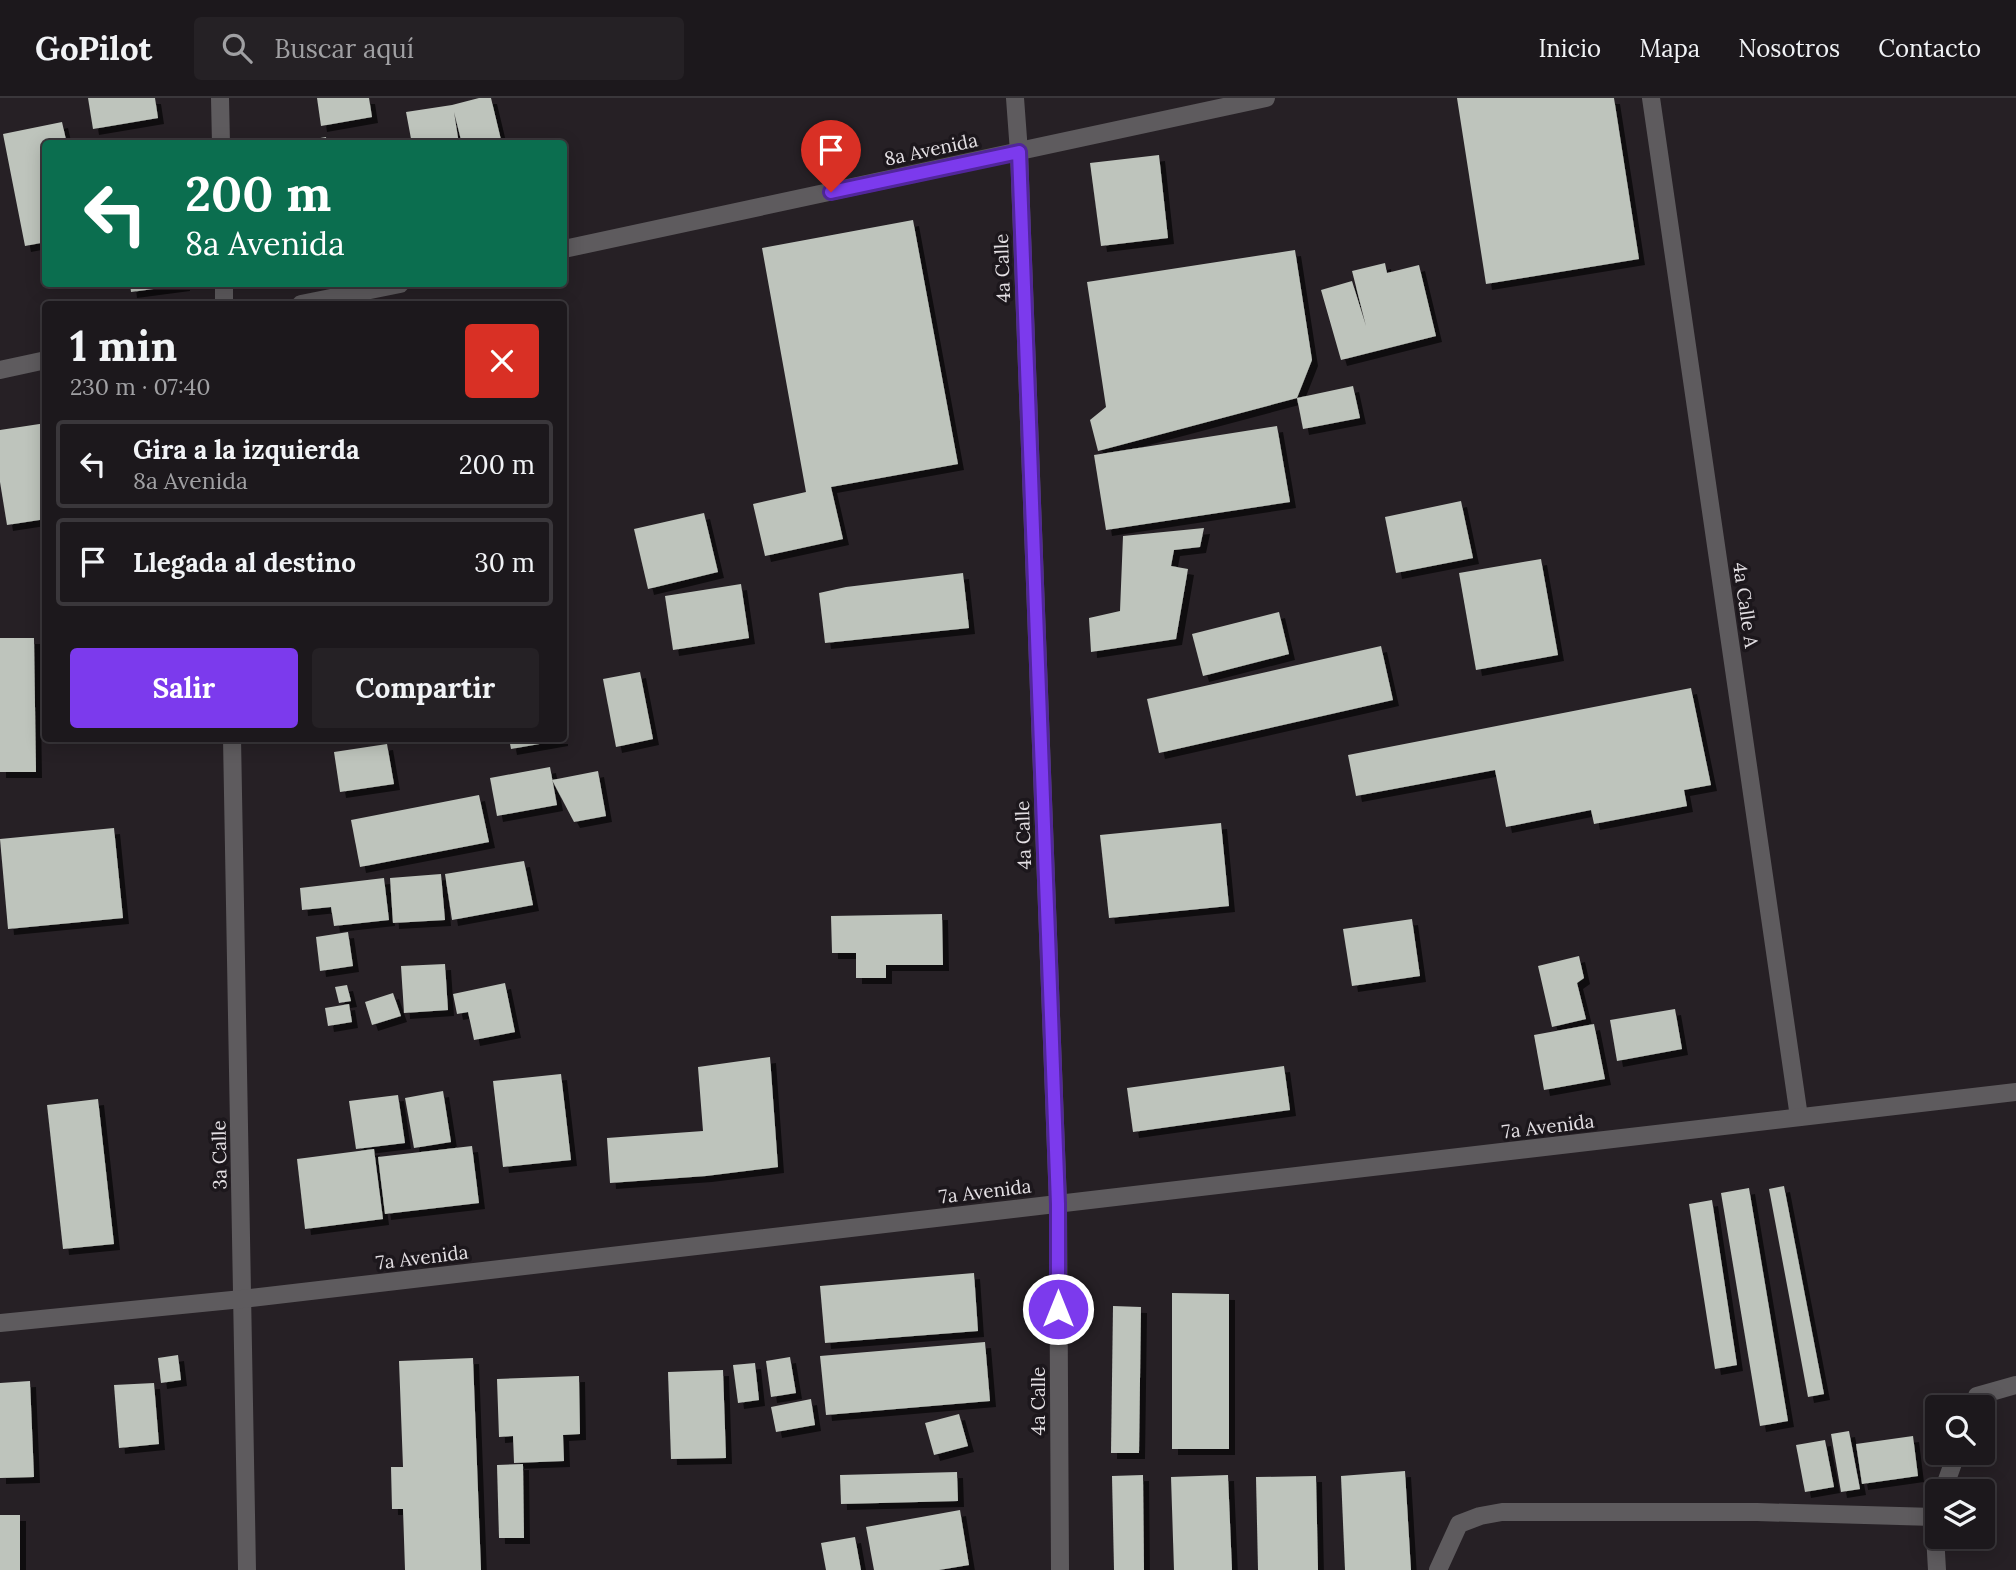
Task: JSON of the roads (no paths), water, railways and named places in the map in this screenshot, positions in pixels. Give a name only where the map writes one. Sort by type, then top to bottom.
[{"type":"street","points":[[220,98],[221,140]]},
{"type":"street","name":"4a Calle","points":[[1015,98],[1058,1204],[1060,1570]]},
{"type":"street","name":"8a Avenida","points":[[567,248],[1266,98]]},
{"type":"street","name":"4a Calle A","points":[[1651,98],[1799,1117]]},
{"type":"street","points":[[317,301],[385,287]]},
{"type":"street","points":[[0,370],[42,361]]},
{"type":"street","name":"3a Calle","points":[[232,742],[247,1570]]},
{"type":"street","name":"7a Avenida","points":[[0,1323],[242,1299],[2016,1092]]},
{"type":"street","points":[[1981,1395],[2016,1385]]},
{"type":"street","points":[[1437,1570],[1459,1524],[1502,1512],[1925,1513]]},
{"type":"street","points":[[1937,1549],[1937,1570]]}]
